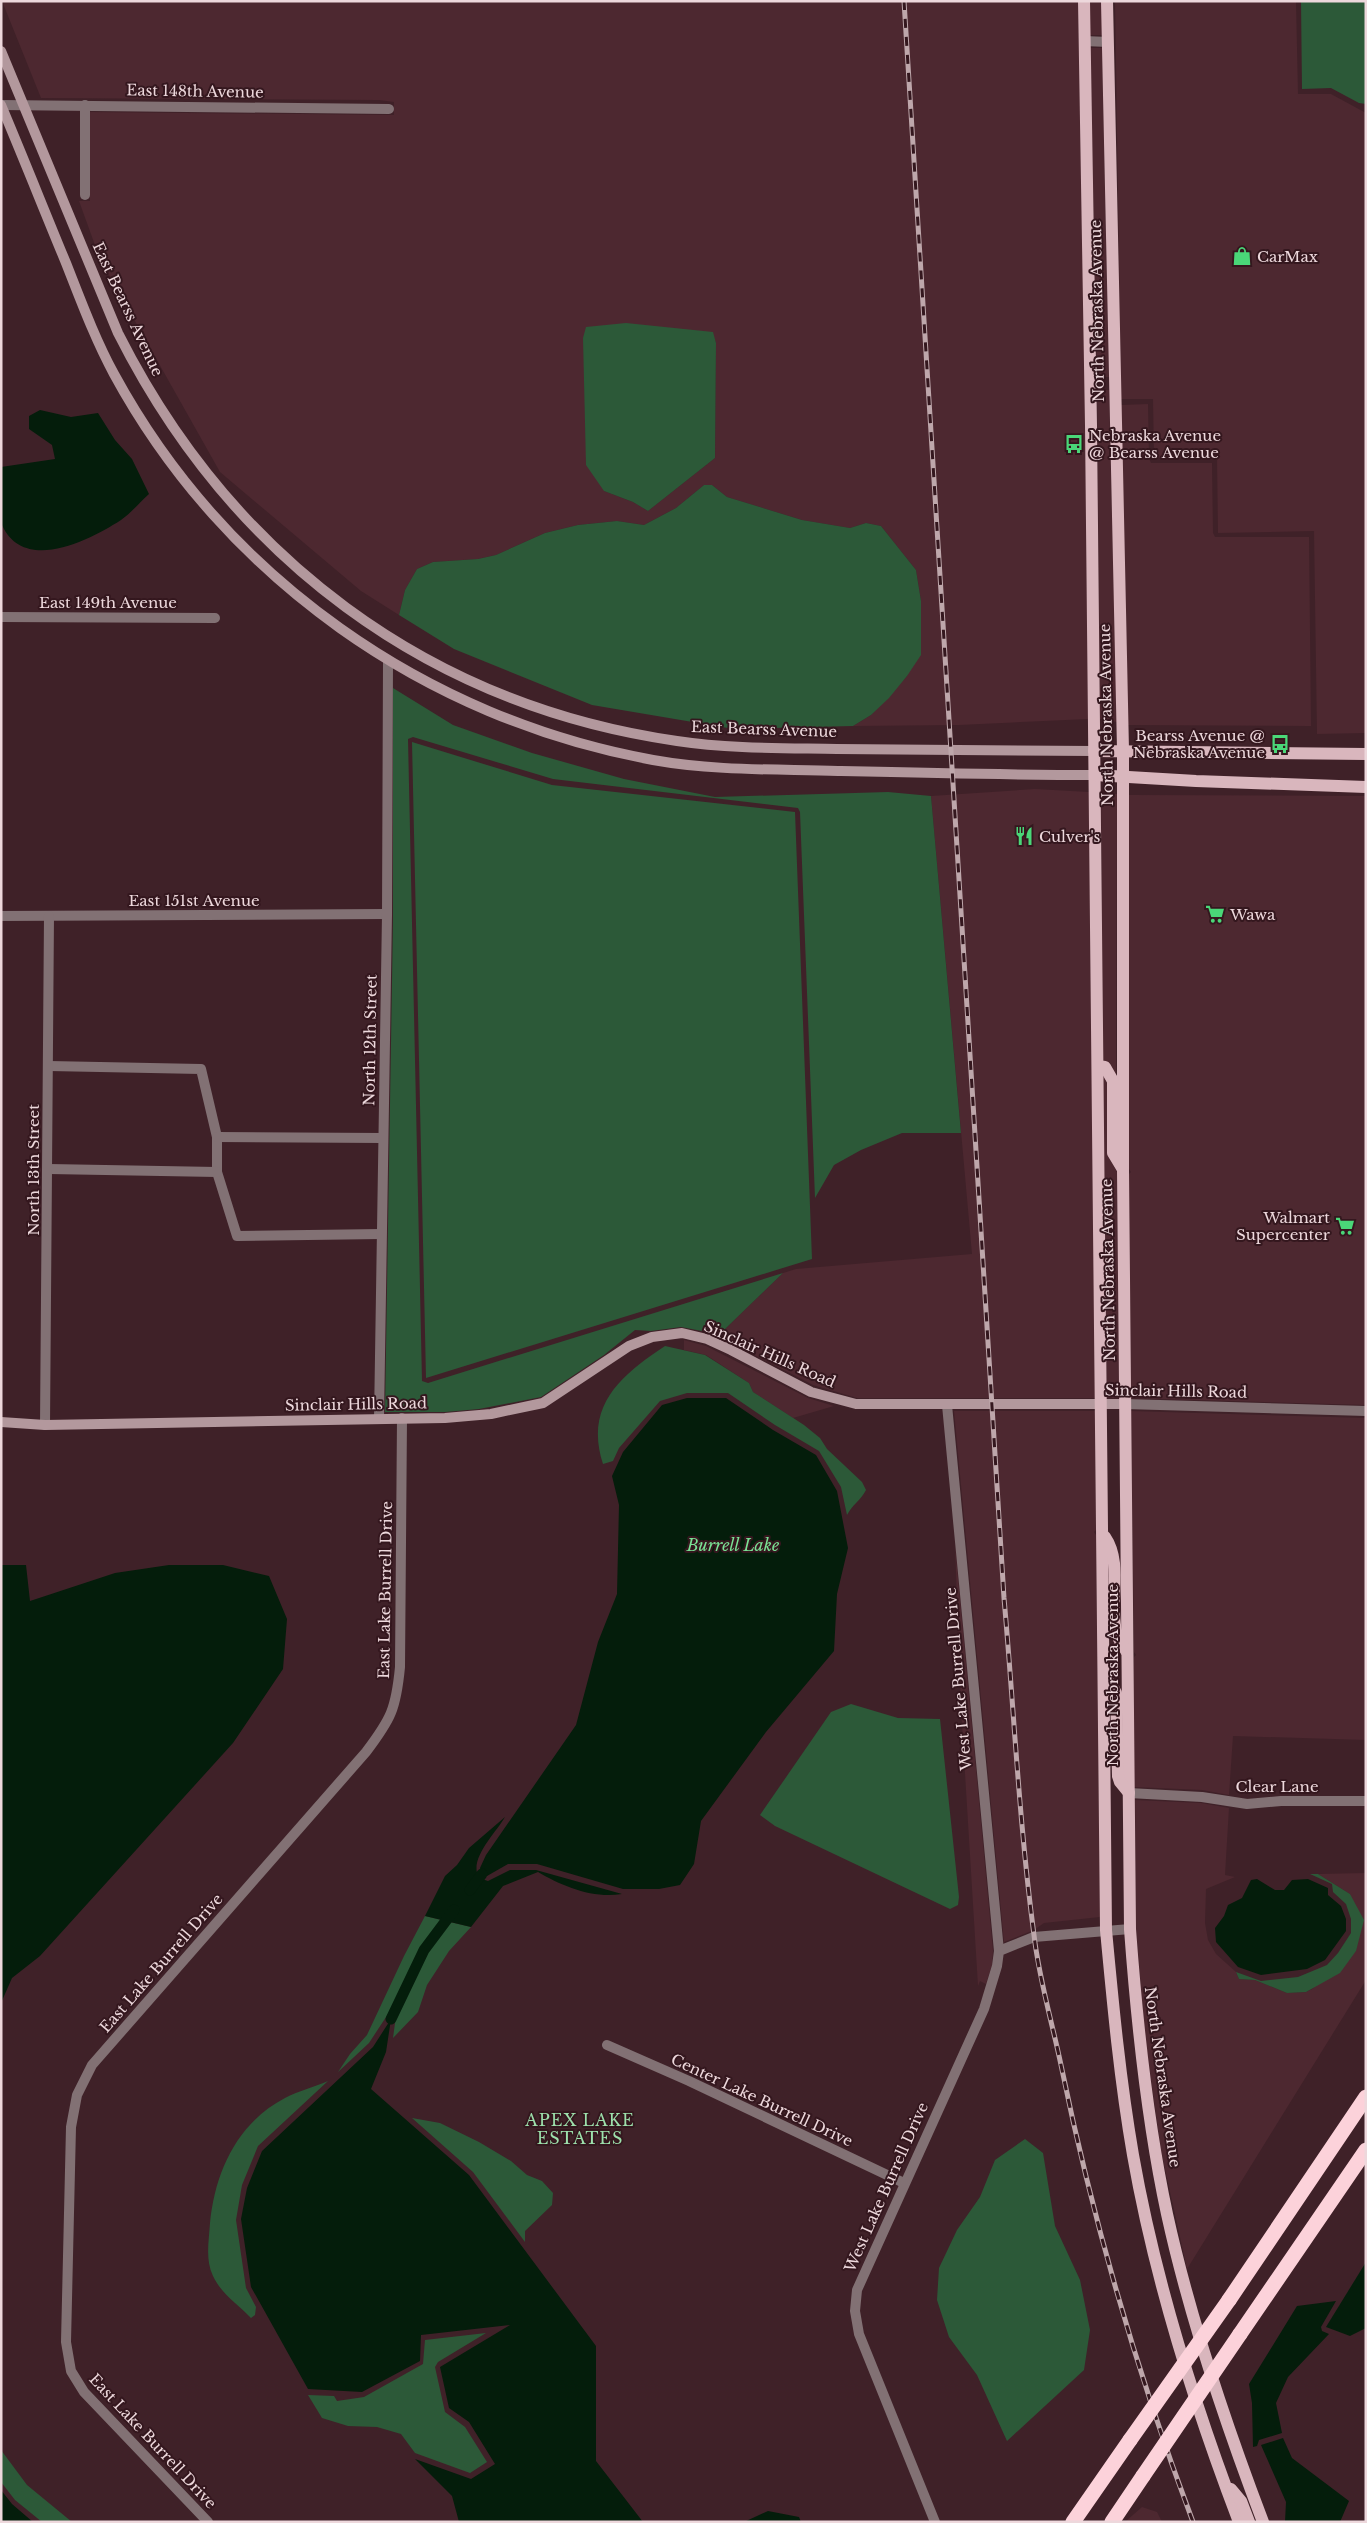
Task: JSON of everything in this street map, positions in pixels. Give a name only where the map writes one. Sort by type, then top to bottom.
[{"type":"highway","points":[[1073,2522],[1228,2300],[1366,2097]]},
{"type":"highway","points":[[1112,2522],[1366,2150]]},
{"type":"main road","name":"North Nebraska Avenue","points":[[1084,1],[1091,384],[1106,1930],[1124,2096],[1144,2207],[1176,2333],[1223,2479],[1240,2522]]},
{"type":"main road","name":"North Nebraska Avenue","points":[[1107,1],[1123,750],[1123,1170],[1130,1929],[1139,2038],[1155,2152],[1167,2214],[1200,2338],[1263,2522]]},
{"type":"main road","name":"East Bearss Avenue","points":[[1,51],[118,333],[142,378],[176,434],[219,490],[279,553],[326,592],[389,638],[455,673],[532,706],[594,724],[677,741],[770,748],[1123,750],[1366,754]]},
{"type":"main road","points":[[1,105],[98,343],[146,428],[194,492],[265,567],[320,614],[388,662],[446,693],[510,722],[583,745],[654,760],[723,768],[1123,775],[1196,781],[1366,787]]},
{"type":"main road","points":[[1091,384],[1114,384]]},
{"type":"main road","points":[[1098,1066],[1105,1067],[1113,1081],[1113,1153],[1123,1170]]},
{"type":"main road","name":"Sinclair Hills Road","points":[[1,1422],[45,1425],[445,1418],[491,1414],[543,1403],[629,1346],[652,1338],[682,1333],[708,1339],[811,1392],[856,1404],[1125,1404]]},
{"type":"main road","points":[[1102,1533],[1110,1543],[1114,1563],[1116,1632],[1128,1654]]},
{"type":"main road","points":[[1104,1681],[1111,1684],[1116,1693],[1118,1776],[1129,1793]]},
{"type":"main road","points":[[1223,2479],[1230,2522]]},
{"type":"main road","points":[[1223,2479],[1241,2500],[1250,2522]]},
{"type":"street","points":[[1084,41],[1108,42]]},
{"type":"street","name":"East 148th Avenue","points":[[1,105],[389,109]]},
{"type":"street","points":[[85,105],[85,195]]},
{"type":"street","name":"East 149th Avenue","points":[[1,617],[214,618]]},
{"type":"street","name":"North 12th Street","points":[[379,1419],[387,914],[388,662]]},
{"type":"street","name":"East 151st Avenue","points":[[1,916],[387,914]]},
{"type":"street","name":"North 13th Street","points":[[45,1425],[49,1169],[49,916]]},
{"type":"street","points":[[49,1066],[201,1069],[217,1136],[217,1172],[236,1236],[381,1234]]},
{"type":"street","points":[[217,1136],[383,1138]]},
{"type":"street","points":[[49,1169],[217,1172]]},
{"type":"street","name":"Sinclair Hills Road","points":[[1125,1404],[1366,1411]]},
{"type":"street","name":"West Lake Burrell Drive","points":[[935,2522],[859,2334],[855,2312],[857,2290],[862,2275],[984,2009],[997,1966],[999,1951],[947,1405]]},
{"type":"street","name":"East Lake Burrell Drive","points":[[208,2522],[84,2392],[71,2371],[66,2342],[71,2127],[77,2095],[92,2065],[366,1752],[388,1723],[397,1696],[400,1667],[402,1418]]},
{"type":"street","name":"Clear Lane","points":[[1129,1793],[1202,1796],[1247,1804],[1281,1801],[1366,1801]]},
{"type":"street","points":[[999,1951],[1034,1937],[1130,1929]]},
{"type":"street","name":"Center Lake Burrell Drive","points":[[607,2045],[690,2081],[904,2183]]},
{"type":"shaded area","points":[[2,1],[1078,1],[1085,384],[1088,719],[959,725],[853,726],[871,715],[907,676],[921,601],[916,570],[881,526],[866,523],[850,528],[802,520],[727,497],[712,485],[704,485],[676,508],[644,525],[617,521],[578,525],[545,533],[496,555],[478,559],[433,562],[417,569],[405,590],[399,615],[361,591],[220,472],[100,259],[79,201],[90,201],[90,112],[394,115],[394,102],[379,100],[41,98]],"holes":[[[712,332],[716,343],[715,458],[648,511],[633,502],[604,491]]]},
{"type":"shaded area","points":[[1089,1],[1102,1],[1102,35],[1090,35]]},
{"type":"shaded area","name":"CarMax","points":[[1115,1],[1296,1],[1298,94],[1331,94],[1366,113],[1366,733],[1317,734],[1314,531],[1218,533],[1217,457],[1154,458],[1153,399],[1121,399]]},
{"type":"shaded area","points":[[1090,48],[1102,48],[1109,377],[1097,377]]},
{"type":"shaded area","points":[[1097,390],[1109,390],[1117,722],[1100,719]]},
{"type":"shaded area","points":[[1148,404],[1149,458],[1151,463],[1212,463],[1213,533],[1215,537],[1309,537],[1311,726],[1128,725],[1121,405]]},
{"type":"shaded area","points":[[1035,789],[1089,792],[1095,1398],[857,1398],[813,1385],[733,1344],[702,1331],[724,1330],[783,1273],[796,1269],[972,1254],[931,796]]},
{"type":"shaded area","points":[[1101,793],[1117,794],[1116,1074],[1110,1063],[1103,1060]]},
{"type":"shaded area","points":[[1129,795],[1366,796],[1366,1405],[1131,1398],[1129,1174],[1131,1172],[1128,1168]]},
{"type":"shaded area","points":[[1103,1075],[1107,1083],[1108,1156],[1117,1172],[1119,1398],[1107,1398]]},
{"type":"shaded area","points":[[684,1340],[706,1346],[808,1398],[834,1406],[793,1418],[753,1392],[749,1383],[706,1355],[684,1350]]},
{"type":"shaded area","points":[[954,1411],[1095,1411],[1096,1530],[1094,1532],[1096,1535],[1100,1917],[1044,1923],[1034,1930],[1004,1942]]},
{"type":"shaded area","points":[[1131,1411],[1366,1418],[1366,1740],[1233,1736],[1229,1795],[1202,1790],[1134,1787],[1134,1657],[1136,1655],[1134,1652]]},
{"type":"shaded area","points":[[955,1546],[993,1951],[992,1965],[986,1984],[980,1981],[978,1986],[961,1708]]},
{"type":"shaded area","points":[[1135,1800],[1201,1803],[1229,1808],[1225,1875],[1235,1877],[1206,1889],[1205,1923],[1208,1940],[1216,1954],[1236,1972],[1239,1979],[1255,1980],[1287,1993],[1306,1992],[1312,1989],[1356,1951],[1350,1894],[1318,1874],[1366,1873],[1366,1980],[1187,2269],[1161,2151],[1145,2037],[1136,1929]]},
{"type":"shaded area","points":[[1142,2507],[1157,2512],[1162,2522],[1125,2522]]},
{"type":"green space","points":[[1301,1],[1366,1],[1366,104],[1359,103],[1331,88],[1302,89]]},
{"type":"green space","points":[[626,323],[713,332],[716,343],[715,458],[648,511],[633,502],[604,491],[586,465],[583,338],[586,327]]},
{"type":"green space","points":[[704,485],[712,485],[727,497],[802,520],[850,528],[866,523],[881,526],[916,570],[921,601],[921,655],[889,698],[871,715],[853,726],[734,729],[592,705],[454,649],[399,615],[405,590],[417,569],[433,562],[478,559],[496,555],[545,533],[578,525],[617,521],[644,525],[676,508]]},
{"type":"green space","points":[[393,688],[453,725],[532,753],[624,779],[715,797],[888,792],[931,796],[961,1133],[902,1133],[861,1150],[834,1165],[815,1198],[800,812],[798,808],[553,779],[413,737],[408,739],[422,1381],[428,1383],[783,1273],[724,1330],[702,1331],[681,1327],[651,1331],[635,1330],[604,1355],[541,1397],[479,1409],[445,1412],[385,1412],[393,920]]},
{"type":"green space","points":[[412,742],[552,785],[795,812],[812,1259],[426,1378]]},
{"type":"green space","points":[[665,1346],[705,1355],[749,1383],[753,1392],[804,1425],[820,1438],[827,1449],[862,1482],[866,1490],[847,1515],[841,1487],[819,1451],[775,1425],[728,1393],[687,1393],[660,1401],[619,1448],[613,1461],[603,1464],[598,1443],[598,1425],[610,1394],[634,1369]]},
{"type":"green space","points":[[851,1704],[898,1718],[940,1719],[959,1897],[958,1905],[950,1909],[775,1826],[760,1815],[831,1712]]},
{"type":"green space","points":[[1310,1874],[1318,1874],[1350,1894],[1364,1920],[1356,1951],[1340,1973],[1306,1992],[1287,1993],[1255,1980],[1239,1979],[1236,1972],[1261,1981],[1298,1977],[1327,1965],[1338,1953],[1351,1933],[1351,1919],[1346,1904],[1333,1892],[1332,1884]]},
{"type":"green space","points":[[425,1916],[471,1927],[449,1951],[427,1985],[418,2012],[393,2038],[396,2016],[388,2014],[369,2043],[338,2072],[350,2054],[367,2035]]},
{"type":"green space","points":[[328,2081],[258,2146],[242,2185],[236,2220],[246,2288],[256,2307],[255,2315],[251,2318],[221,2289],[213,2276],[209,2263],[210,2223],[217,2185],[231,2151],[241,2135],[254,2121],[268,2108],[285,2098]]},
{"type":"green space","points":[[412,2118],[440,2123],[479,2142],[511,2161],[527,2175],[542,2181],[553,2193],[552,2205],[525,2231],[525,2242],[473,2172]]},
{"type":"green space","points":[[1025,2139],[1043,2153],[1055,2226],[1080,2280],[1090,2330],[1084,2370],[1007,2441],[977,2375],[949,2337],[937,2300],[939,2268],[957,2230],[980,2197],[995,2160]]},
{"type":"green space","points":[[486,2333],[438,2362],[435,2367],[445,2412],[465,2427],[487,2462],[470,2473],[415,2453],[401,2434],[377,2427],[348,2426],[322,2418],[308,2395],[334,2396],[337,2401],[364,2397],[423,2364],[425,2340]]},
{"type":"green space","points":[[1,2450],[27,2485],[72,2522],[42,2522],[15,2500],[1,2482]]},
{"type":"water","points":[[40,410],[71,417],[98,413],[115,440],[132,459],[149,494],[121,520],[108,528],[76,543],[41,550],[26,548],[12,540],[2,525],[1,505],[1,467],[55,459],[52,445],[29,429],[29,416]]},
{"type":"water","name":"Burrell Lake","points":[[687,1398],[726,1398],[773,1430],[816,1455],[837,1491],[848,1548],[837,1594],[834,1651],[766,1732],[701,1821],[694,1864],[680,1885],[659,1889],[623,1889],[537,1864],[508,1864],[487,1876],[482,1874],[480,1868],[486,1855],[576,1725],[598,1642],[617,1594],[619,1505],[612,1476],[623,1452],[662,1405]]},
{"type":"water","points":[[1,1565],[26,1565],[30,1601],[115,1573],[169,1565],[223,1565],[269,1576],[287,1619],[283,1669],[233,1743],[40,1956],[12,1978],[1,2003]]},
{"type":"water","points":[[505,1817],[484,1846],[480,1855],[477,1863],[479,1878],[488,1881],[510,1870],[536,1870],[622,1894],[600,1895],[589,1893],[557,1882],[538,1872],[503,1886],[471,1927],[425,1916],[445,1876],[457,1865],[469,1848]]},
{"type":"water","points":[[1257,1879],[1275,1890],[1284,1890],[1292,1880],[1308,1879],[1328,1888],[1328,1895],[1341,1906],[1346,1919],[1346,1931],[1325,1960],[1307,1969],[1261,1975],[1238,1967],[1216,1942],[1215,1928],[1224,1916],[1228,1905],[1242,1898],[1251,1880]]},
{"type":"water","points":[[391,2019],[386,2052],[371,2089],[469,2175],[596,2346],[596,2461],[643,2522],[459,2522],[452,2496],[415,2459],[471,2479],[495,2464],[469,2422],[449,2408],[440,2367],[510,2325],[421,2335],[420,2361],[362,2392],[308,2389],[251,2287],[241,2219],[247,2188],[262,2151],[373,2047]]},
{"type":"water","points":[[1366,2262],[1366,2328],[1350,2336],[1326,2327]]},
{"type":"water","points":[[1336,2301],[1321,2327],[1322,2331],[1329,2334],[1288,2377],[1276,2403],[1282,2433],[1259,2440],[1257,2446],[1253,2447],[1252,2403],[1249,2384],[1297,2306]]},
{"type":"water","points":[[1283,2438],[1292,2458],[1349,2501],[1340,2522],[1285,2522],[1286,2502],[1261,2445]]},
{"type":"water","points":[[1,2490],[12,2504],[33,2522],[1,2522]]},
{"type":"water","points":[[768,2511],[799,2517],[801,2522],[744,2522]]},
{"type":"waterway","points":[[470,1890],[482,1874]]},
{"type":"waterway","points":[[391,2019],[424,1950],[454,1910]]},
{"type":"railway","points":[[904,1],[1004,1598],[1029,1893],[1042,1984],[1102,2239],[1153,2410],[1193,2522]]},
{"type":"place","name":"CarMax","points":[[1242,256]]},
{"type":"place","name":"Nebraska Avenue @ Bearss Avenue","points":[[1074,444]]},
{"type":"place","name":"Bearss Avenue @ Nebraska Avenue","points":[[1280,744]]},
{"type":"place","name":"Culver's","points":[[1024,836]]},
{"type":"place","name":"Wawa","points":[[1215,914]]},
{"type":"place","name":"Walmart Supercenter","points":[[1345,1226]]},
{"type":"district","name":"APEX LAKE ESTATES","points":[[580,2129]]}]
